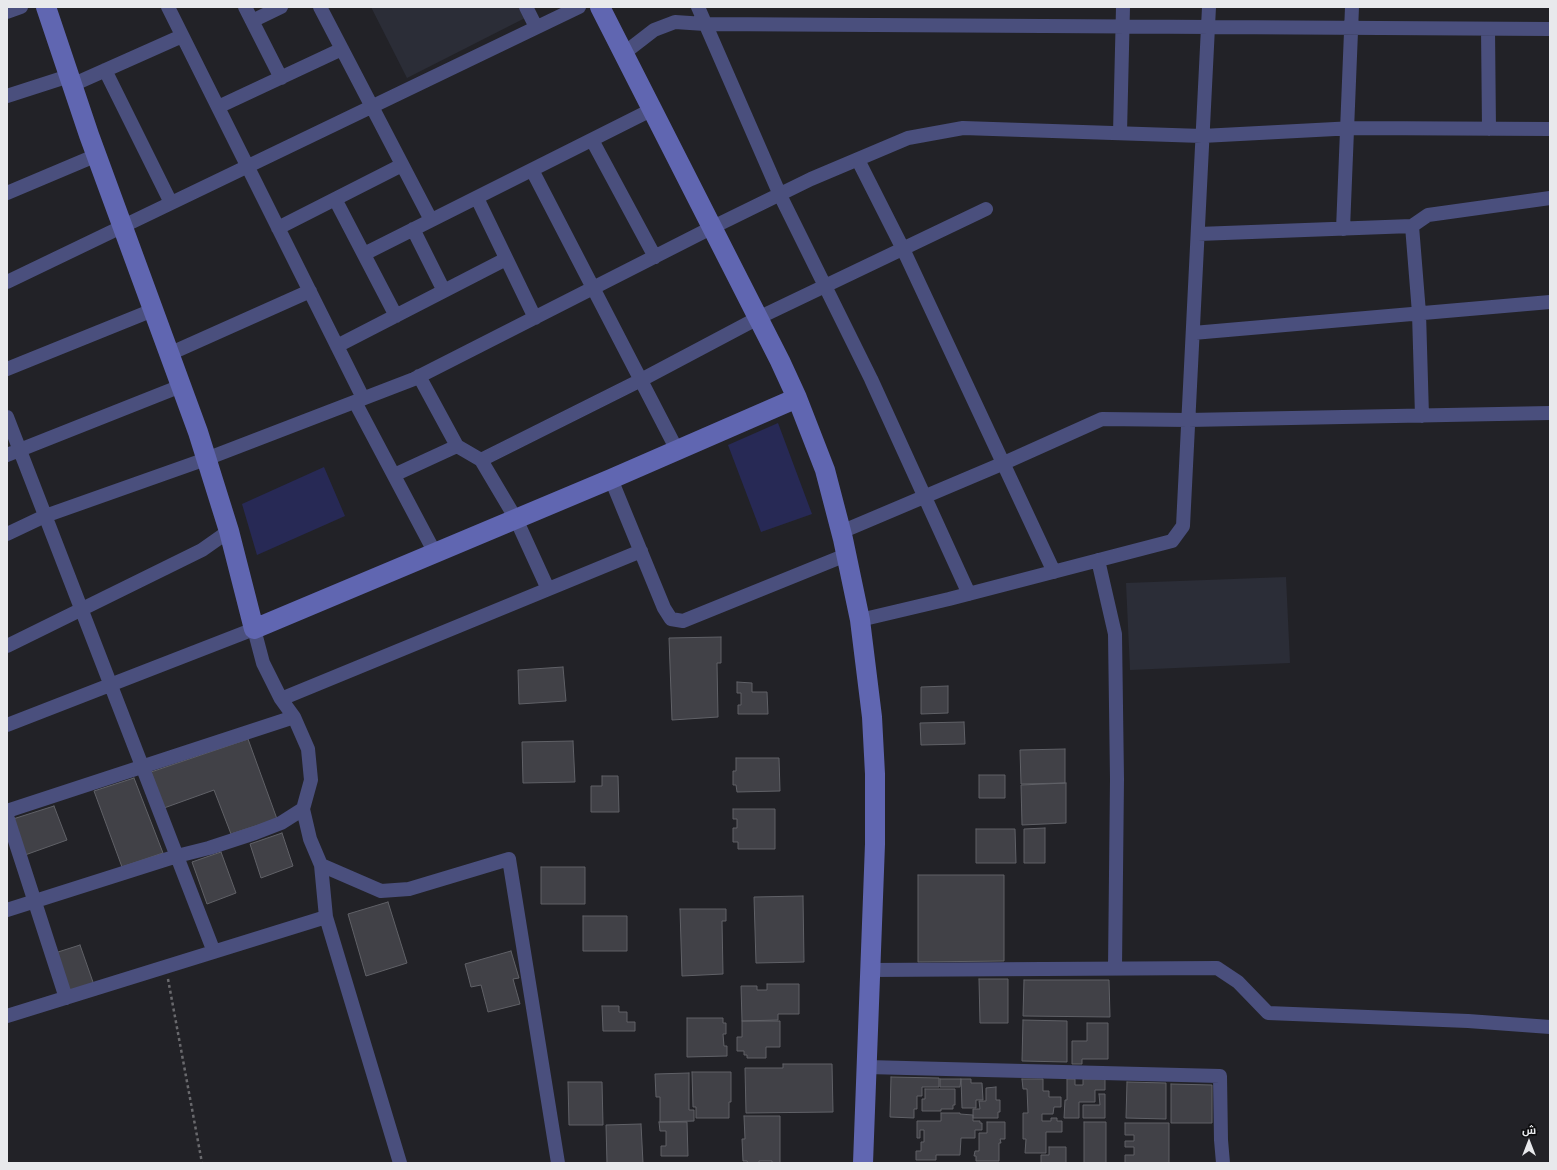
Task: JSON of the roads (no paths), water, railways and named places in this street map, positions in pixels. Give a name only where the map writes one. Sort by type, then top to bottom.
[{"type":"street","points":[[7,12],[21,7]]},
{"type":"street","points":[[46,7],[97,155],[206,459],[229,531],[263,663],[281,699],[294,717],[308,749],[312,780],[303,809],[310,839],[321,865],[326,917],[400,1163]]},
{"type":"street","points":[[168,7],[337,346],[359,400],[394,475],[435,553]]},
{"type":"street","points":[[245,7],[281,78]]},
{"type":"street","points":[[252,21],[281,7]]},
{"type":"street","points":[[320,7],[431,220]]},
{"type":"street","points":[[526,7],[536,27]]},
{"type":"street","points":[[7,282],[579,7]]},
{"type":"street","points":[[600,7],[797,398],[825,470],[841,532],[860,620],[872,717],[875,774],[875,844],[863,1163]]},
{"type":"street","points":[[698,7],[780,195],[871,379],[969,594]]},
{"type":"street","points":[[1120,133],[1124,7]]},
{"type":"street","points":[[860,620],[969,594],[1172,541],[1183,526],[1209,7]]},
{"type":"street","points":[[1343,229],[1352,7]]},
{"type":"street","points":[[623,54],[654,30],[675,22],[705,24],[1550,29]]},
{"type":"street","points":[[1488,29],[1489,129]]},
{"type":"street","points":[[7,96],[105,70],[182,36]]},
{"type":"street","points":[[218,107],[342,49]]},
{"type":"street","points":[[105,70],[171,203]]},
{"type":"street","points":[[364,254],[651,110]]},
{"type":"street","points":[[7,534],[45,516],[206,459],[419,376],[711,228],[780,195],[908,138],[963,128],[1202,136],[1348,128],[1550,129]]},
{"type":"street","points":[[592,140],[655,256]]},
{"type":"street","points":[[7,193],[97,155]]},
{"type":"street","points":[[858,160],[903,249],[1054,572]]},
{"type":"street","points":[[278,228],[402,165]]},
{"type":"street","points":[[532,170],[677,450]]},
{"type":"street","points":[[476,198],[535,318]]},
{"type":"street","points":[[1198,234],[1412,226],[1428,215],[1550,198]]},
{"type":"street","points":[[335,199],[396,316]]},
{"type":"street","points":[[481,460],[641,380],[758,318],[986,209]]},
{"type":"street","points":[[1412,226],[1419,313],[1422,416]]},
{"type":"street","points":[[413,229],[444,291]]},
{"type":"street","points":[[337,346],[506,259]]},
{"type":"street","points":[[169,354],[310,291]]},
{"type":"street","points":[[1193,333],[1550,302]]},
{"type":"street","points":[[7,369],[153,310]]},
{"type":"street","points":[[419,376],[457,446],[481,460],[516,519],[548,589]]},
{"type":"street","points":[[13,452],[181,386]]},
{"type":"street","points":[[7,726],[254,629],[611,479],[797,398]]},
{"type":"street","points":[[841,532],[1004,463],[1102,419],[1188,420],[1550,413]]},
{"type":"street","points":[[7,417],[13,452],[45,516],[214,952]]},
{"type":"street","points":[[394,475],[457,446]]},
{"type":"street","points":[[611,479],[664,608],[671,619],[683,621],[846,556]]},
{"type":"street","points":[[7,646],[202,550],[229,531]]},
{"type":"street","points":[[281,699],[641,552]]},
{"type":"street","points":[[1098,560],[1115,634],[1117,772],[1115,968]]},
{"type":"street","points":[[7,811],[294,717]]},
{"type":"street","points":[[7,910],[255,833],[281,824],[303,809]]},
{"type":"street","points":[[7,816],[66,998]]},
{"type":"street","points":[[321,865],[381,891],[409,889],[509,859],[558,1163]]},
{"type":"street","points":[[7,1016],[326,917]]},
{"type":"street","points":[[870,970],[1216,968],[1238,982],[1268,1013],[1468,1021],[1550,1027]]},
{"type":"street","points":[[867,1067],[1220,1076],[1221,1140],[1223,1163]]}]
